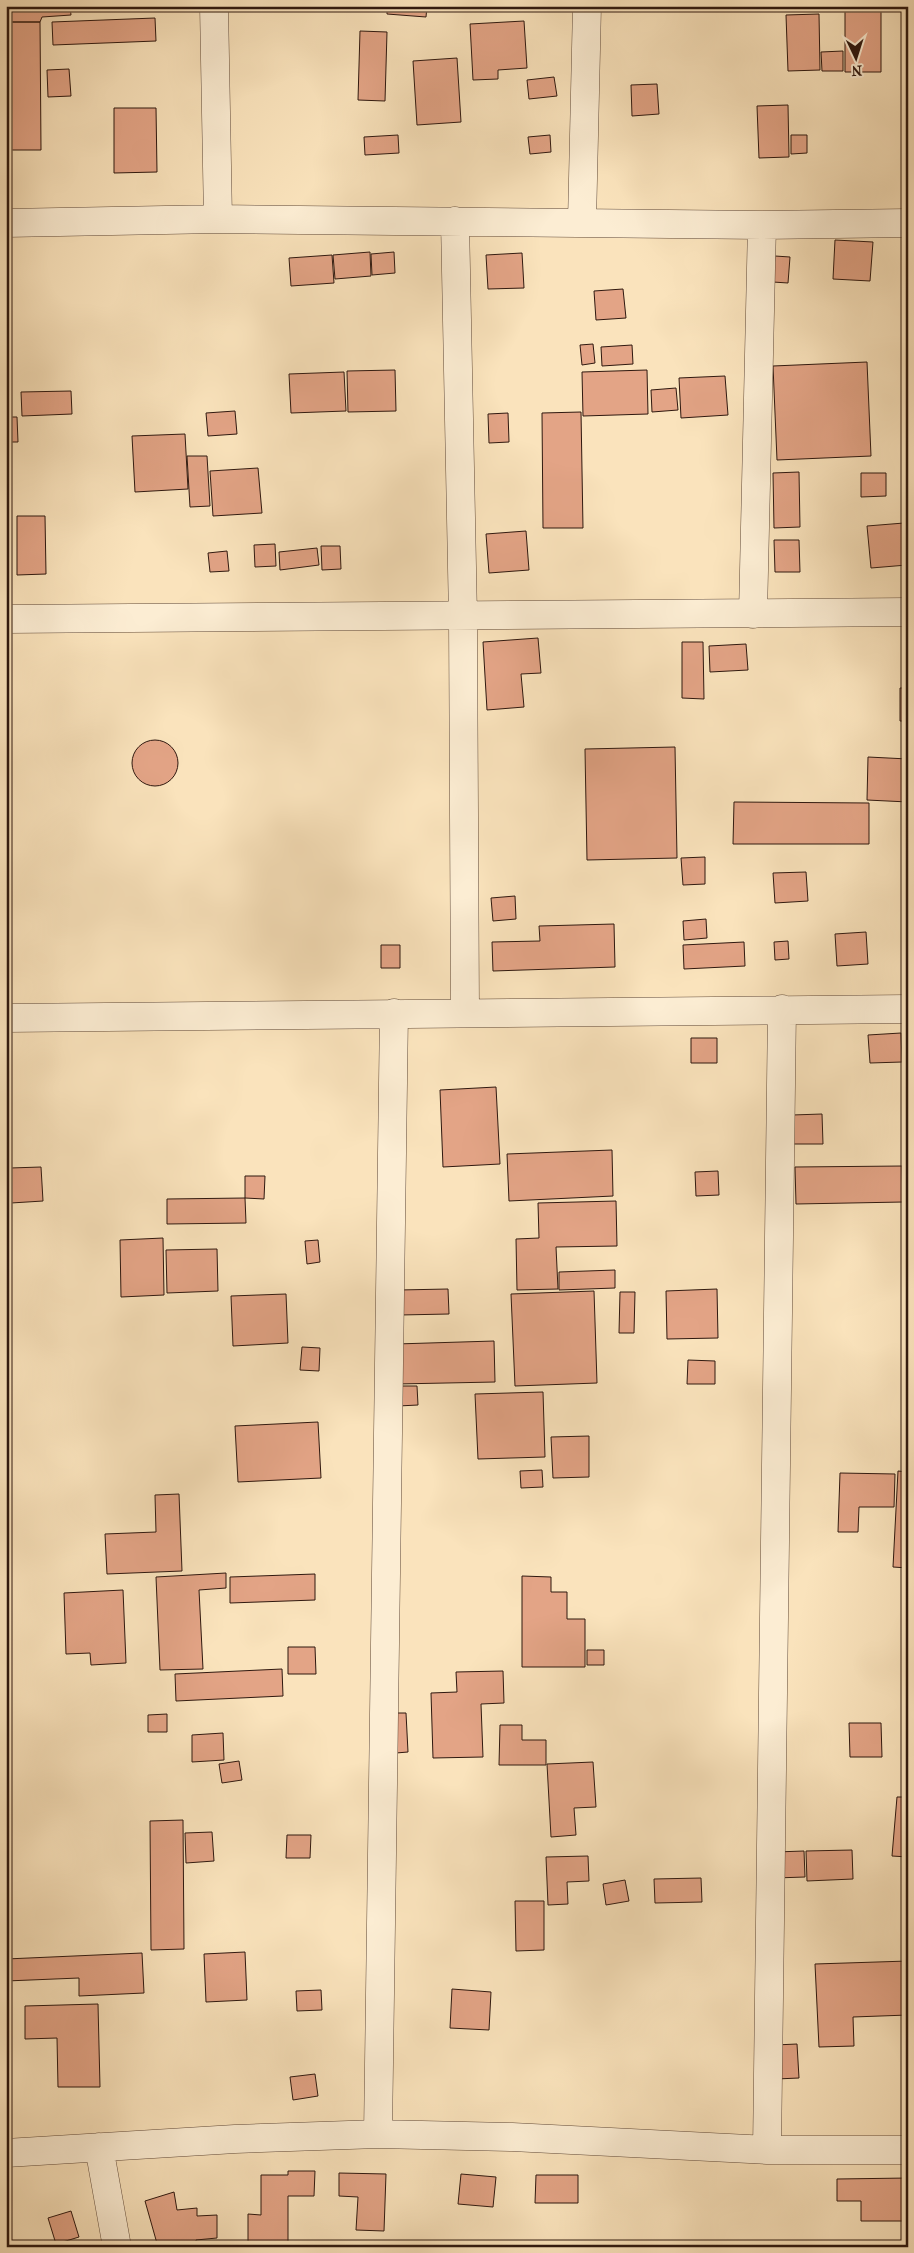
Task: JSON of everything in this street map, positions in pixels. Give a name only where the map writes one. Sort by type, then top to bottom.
[{"type":"street","points":[[214,6],[218,220]]},
{"type":"street","points":[[582,222],[586,6]]},
{"type":"street","points":[[6,223],[218,220],[762,225],[908,223]]},
{"type":"street","points":[[456,221],[463,617],[465,1013]]},
{"type":"street","points":[[753,614],[762,225]]},
{"type":"street","points":[[6,619],[463,617],[908,612]]},
{"type":"street","points":[[767,2150],[782,1009]]},
{"type":"street","points":[[6,1018],[394,1012],[908,1009]]},
{"type":"street","points":[[378,2134],[394,1012]]},
{"type":"street","points":[[6,2153],[378,2134],[512,2137],[767,2150],[908,2150]]},
{"type":"street","points":[[99,2147],[117,2247]]},
{"type":"building","points":[[6,6],[70,6],[71,15],[42,17],[40,22],[6,22]]},
{"type":"building","points":[[350,6],[350,9],[289,7]]},
{"type":"building","points":[[387,6],[427,6],[426,17],[387,14]]},
{"type":"building","points":[[845,6],[881,6],[881,72],[845,72]]},
{"type":"building","points":[[819,14],[820,70],[788,71],[786,15]]},
{"type":"building","points":[[155,18],[156,41],[53,45],[52,22]]},
{"type":"building","points":[[524,21],[527,68],[498,70],[498,79],[473,80],[470,24]]},
{"type":"building","points":[[6,22],[40,22],[41,150],[6,150]]},
{"type":"building","points":[[360,31],[387,32],[385,101],[358,100]]},
{"type":"building","points":[[843,51],[843,71],[822,71],[821,52]]},
{"type":"building","points":[[457,58],[461,122],[417,125],[413,61]]},
{"type":"building","points":[[69,69],[71,96],[48,97],[47,70]]},
{"type":"building","points":[[554,77],[557,96],[529,99],[527,80]]},
{"type":"building","points":[[657,84],[659,114],[632,116],[631,85]]},
{"type":"building","points":[[788,105],[789,157],[759,158],[757,106]]},
{"type":"building","points":[[114,108],[156,108],[157,172],[114,173]]},
{"type":"building","points":[[398,135],[399,153],[365,155],[364,137]]},
{"type":"building","points":[[550,135],[551,152],[530,154],[528,137]]},
{"type":"building","points":[[791,135],[807,135],[807,153],[791,154]]},
{"type":"building","points":[[835,240],[873,242],[870,281],[833,279]]},
{"type":"building","points":[[370,252],[371,276],[335,279],[333,255]]},
{"type":"building","points":[[394,252],[395,273],[372,275],[371,254]]},
{"type":"building","points":[[522,253],[524,288],[488,289],[486,255]]},
{"type":"building","points":[[332,255],[334,283],[291,286],[289,258]]},
{"type":"building","points":[[775,256],[790,257],[788,283],[773,282]]},
{"type":"building","points":[[623,289],[626,318],[596,320],[594,291]]},
{"type":"building","points":[[593,344],[595,363],[582,365],[580,345]]},
{"type":"building","points":[[632,345],[633,364],[602,366],[601,347]]},
{"type":"building","points":[[867,362],[871,456],[777,460],[773,366]]},
{"type":"building","points":[[395,370],[396,411],[348,412],[347,371]]},
{"type":"building","points":[[647,370],[648,414],[583,416],[582,372]]},
{"type":"building","points":[[344,372],[346,411],[291,413],[289,374]]},
{"type":"building","points":[[725,376],[728,415],[681,418],[679,378]]},
{"type":"building","points":[[676,388],[678,410],[652,412],[651,390]]},
{"type":"building","points":[[71,391],[72,414],[22,416],[21,392]]},
{"type":"building","points":[[235,411],[237,434],[208,436],[206,413]]},
{"type":"building","points":[[581,412],[583,528],[543,528],[542,413]]},
{"type":"building","points":[[508,413],[509,442],[489,443],[488,414]]},
{"type":"building","points":[[6,417],[17,417],[18,442],[6,442]]},
{"type":"building","points":[[185,434],[188,489],[135,492],[132,436]]},
{"type":"building","points":[[187,456],[207,456],[210,506],[190,507]]},
{"type":"building","points":[[258,468],[262,513],[213,516],[210,471]]},
{"type":"building","points":[[799,472],[800,527],[774,528],[773,473]]},
{"type":"building","points":[[861,473],[886,473],[886,496],[861,497]]},
{"type":"building","points":[[17,516],[45,516],[46,574],[17,575]]},
{"type":"building","points":[[904,523],[907,565],[871,568],[867,526]]},
{"type":"building","points":[[526,531],[529,570],[489,573],[486,534]]},
{"type":"building","points":[[774,540],[799,540],[800,572],[775,572]]},
{"type":"building","points":[[275,544],[276,566],[255,567],[254,545]]},
{"type":"building","points":[[321,546],[340,546],[341,569],[322,570]]},
{"type":"building","points":[[317,548],[319,565],[280,570],[279,552]]},
{"type":"building","points":[[227,551],[229,571],[210,572],[208,553]]},
{"type":"building","points":[[538,638],[541,673],[521,674],[524,707],[487,710],[483,642]]},
{"type":"building","points":[[682,642],[703,642],[704,699],[682,698]]},
{"type":"building","points":[[746,644],[748,670],[710,672],[709,646]]},
{"type":"building","points":[[900,688],[908,688],[908,721],[900,721]]},
{"type":"building","points":[[150,740],[160,740],[174,750],[178,763],[174,776],[168,782],[160,786],[150,786],[136,776],[132,768],[132,758],[142,744]]},
{"type":"building","points":[[675,747],[677,858],[587,860],[585,749]]},
{"type":"building","points":[[868,757],[908,759],[908,802],[867,800]]},
{"type":"building","points":[[734,802],[869,803],[869,844],[733,844]]},
{"type":"building","points":[[705,857],[705,884],[683,885],[681,858]]},
{"type":"building","points":[[806,872],[808,901],[775,903],[773,873]]},
{"type":"building","points":[[515,896],[516,919],[493,921],[491,898]]},
{"type":"building","points":[[706,919],[707,938],[684,940],[683,921]]},
{"type":"building","points":[[614,924],[615,967],[493,971],[492,942],[540,941],[539,926]]},
{"type":"building","points":[[866,932],[868,964],[837,966],[835,934]]},
{"type":"building","points":[[788,941],[789,959],[775,960],[774,942]]},
{"type":"building","points":[[744,942],[745,966],[684,969],[683,945]]},
{"type":"building","points":[[381,945],[400,945],[400,968],[381,968]]},
{"type":"building","points":[[901,1033],[902,1062],[870,1063],[868,1035]]},
{"type":"building","points":[[691,1038],[717,1038],[717,1063],[691,1063]]},
{"type":"building","points":[[496,1087],[500,1164],[443,1167],[440,1090]]},
{"type":"building","points":[[822,1114],[823,1144],[793,1144],[792,1115]]},
{"type":"building","points":[[612,1150],[613,1196],[509,1201],[507,1154]]},
{"type":"building","points":[[902,1166],[903,1202],[796,1204],[795,1167]]},
{"type":"building","points":[[41,1167],[43,1201],[11,1203],[10,1168]]},
{"type":"building","points":[[718,1171],[719,1195],[696,1196],[695,1172]]},
{"type":"building","points":[[245,1176],[265,1176],[264,1199],[245,1198]]},
{"type":"building","points":[[245,1198],[246,1223],[167,1224],[167,1199]]},
{"type":"building","points":[[616,1201],[617,1246],[556,1247],[558,1289],[517,1290],[516,1239],[539,1238],[538,1203]]},
{"type":"building","points":[[163,1238],[164,1295],[121,1297],[120,1240]]},
{"type":"building","points":[[318,1240],[320,1262],[307,1264],[305,1241]]},
{"type":"building","points":[[217,1249],[218,1291],[167,1293],[166,1250]]},
{"type":"building","points":[[615,1270],[615,1288],[559,1290],[559,1272]]},
{"type":"building","points":[[448,1289],[449,1314],[400,1315],[399,1290]]},
{"type":"building","points":[[717,1289],[718,1338],[667,1339],[666,1291]]},
{"type":"building","points":[[594,1291],[597,1383],[515,1386],[511,1294]]},
{"type":"building","points":[[620,1292],[635,1292],[634,1333],[619,1333]]},
{"type":"building","points":[[286,1294],[288,1343],[233,1346],[231,1296]]},
{"type":"building","points":[[494,1341],[495,1382],[397,1384],[396,1344]]},
{"type":"building","points":[[302,1347],[320,1348],[319,1371],[300,1370]]},
{"type":"building","points":[[688,1360],[715,1361],[715,1384],[687,1384]]},
{"type":"building","points":[[397,1386],[417,1386],[418,1405],[398,1406]]},
{"type":"building","points":[[543,1392],[545,1457],[478,1459],[475,1394]]},
{"type":"building","points":[[318,1422],[321,1478],[238,1482],[235,1426]]},
{"type":"building","points":[[589,1436],[589,1477],[553,1478],[551,1437]]},
{"type":"building","points":[[542,1470],[543,1487],[521,1488],[520,1471]]},
{"type":"building","points":[[898,1471],[908,1472],[908,1568],[893,1567]]},
{"type":"building","points":[[840,1473],[895,1474],[894,1507],[859,1507],[858,1532],[838,1532]]},
{"type":"building","points":[[179,1494],[182,1571],[107,1574],[105,1534],[156,1532],[155,1495]]},
{"type":"building","points":[[226,1573],[226,1588],[199,1590],[203,1669],[160,1670],[156,1577]]},
{"type":"building","points":[[315,1574],[315,1600],[230,1603],[230,1577]]},
{"type":"building","points":[[522,1576],[551,1577],[551,1592],[567,1592],[567,1619],[585,1619],[585,1667],[522,1667]]},
{"type":"building","points":[[123,1590],[126,1663],[91,1665],[90,1653],[66,1654],[64,1593]]},
{"type":"building","points":[[288,1647],[315,1647],[316,1674],[288,1674]]},
{"type":"building","points":[[587,1650],[604,1650],[604,1665],[587,1665]]},
{"type":"building","points":[[282,1669],[283,1696],[176,1701],[175,1674]]},
{"type":"building","points":[[503,1671],[504,1703],[481,1704],[483,1757],[433,1758],[431,1693],[457,1692],[456,1672]]},
{"type":"building","points":[[394,1713],[406,1713],[408,1752],[396,1753]]},
{"type":"building","points":[[167,1714],[167,1732],[148,1732],[148,1715]]},
{"type":"building","points":[[849,1723],[881,1723],[882,1757],[850,1757]]},
{"type":"building","points":[[500,1725],[522,1725],[522,1740],[546,1740],[546,1765],[499,1765]]},
{"type":"building","points":[[223,1733],[224,1760],[192,1762],[192,1735]]},
{"type":"building","points":[[239,1761],[242,1780],[222,1783],[219,1764]]},
{"type":"building","points":[[593,1762],[596,1807],[574,1808],[576,1835],[551,1837],[547,1764]]},
{"type":"building","points":[[897,1797],[908,1797],[908,1857],[892,1856]]},
{"type":"building","points":[[183,1820],[184,1949],[151,1950],[150,1821]]},
{"type":"building","points":[[212,1832],[214,1861],[186,1863],[185,1833]]},
{"type":"building","points":[[287,1835],[311,1835],[310,1858],[286,1858]]},
{"type":"building","points":[[852,1850],[853,1879],[807,1881],[806,1851]]},
{"type":"building","points":[[804,1851],[805,1877],[775,1878],[775,1852]]},
{"type":"building","points":[[588,1856],[589,1881],[567,1882],[568,1904],[548,1905],[546,1857]]},
{"type":"building","points":[[701,1878],[702,1902],[655,1903],[654,1879]]},
{"type":"building","points":[[625,1880],[629,1901],[606,1905],[603,1884]]},
{"type":"building","points":[[515,1901],[544,1901],[544,1950],[516,1951]]},
{"type":"building","points":[[245,1952],[247,2000],[206,2002],[204,1954]]},
{"type":"building","points":[[142,1953],[144,1993],[79,1996],[79,1978],[6,1981],[6,1959]]},
{"type":"building","points":[[908,1961],[908,2015],[853,2017],[854,2046],[819,2047],[815,1964]]},
{"type":"building","points":[[452,1989],[491,1992],[489,2030],[450,2028]]},
{"type":"building","points":[[321,1990],[322,2010],[297,2011],[296,1991]]},
{"type":"building","points":[[98,2004],[100,2087],[58,2087],[57,2038],[25,2039],[25,2006]]},
{"type":"building","points":[[797,2044],[799,2078],[776,2079],[775,2045]]},
{"type":"building","points":[[315,2074],[318,2096],[293,2100],[290,2077]]},
{"type":"building","points":[[288,2171],[315,2171],[314,2196],[288,2196],[288,2247],[248,2245],[248,2214],[261,2215],[261,2175],[288,2175]]},
{"type":"building","points":[[339,2173],[386,2174],[384,2231],[356,2230],[358,2197],[339,2196]]},
{"type":"building","points":[[461,2174],[496,2177],[493,2207],[458,2204]]},
{"type":"building","points":[[536,2175],[578,2175],[578,2203],[535,2203]]},
{"type":"building","points":[[908,2178],[908,2221],[861,2221],[861,2201],[837,2201],[837,2179]]},
{"type":"building","points":[[174,2192],[177,2210],[197,2208],[197,2216],[217,2215],[217,2238],[196,2240],[196,2247],[158,2247],[145,2201]]},
{"type":"building","points":[[71,2211],[79,2237],[56,2244],[48,2218]]}]
